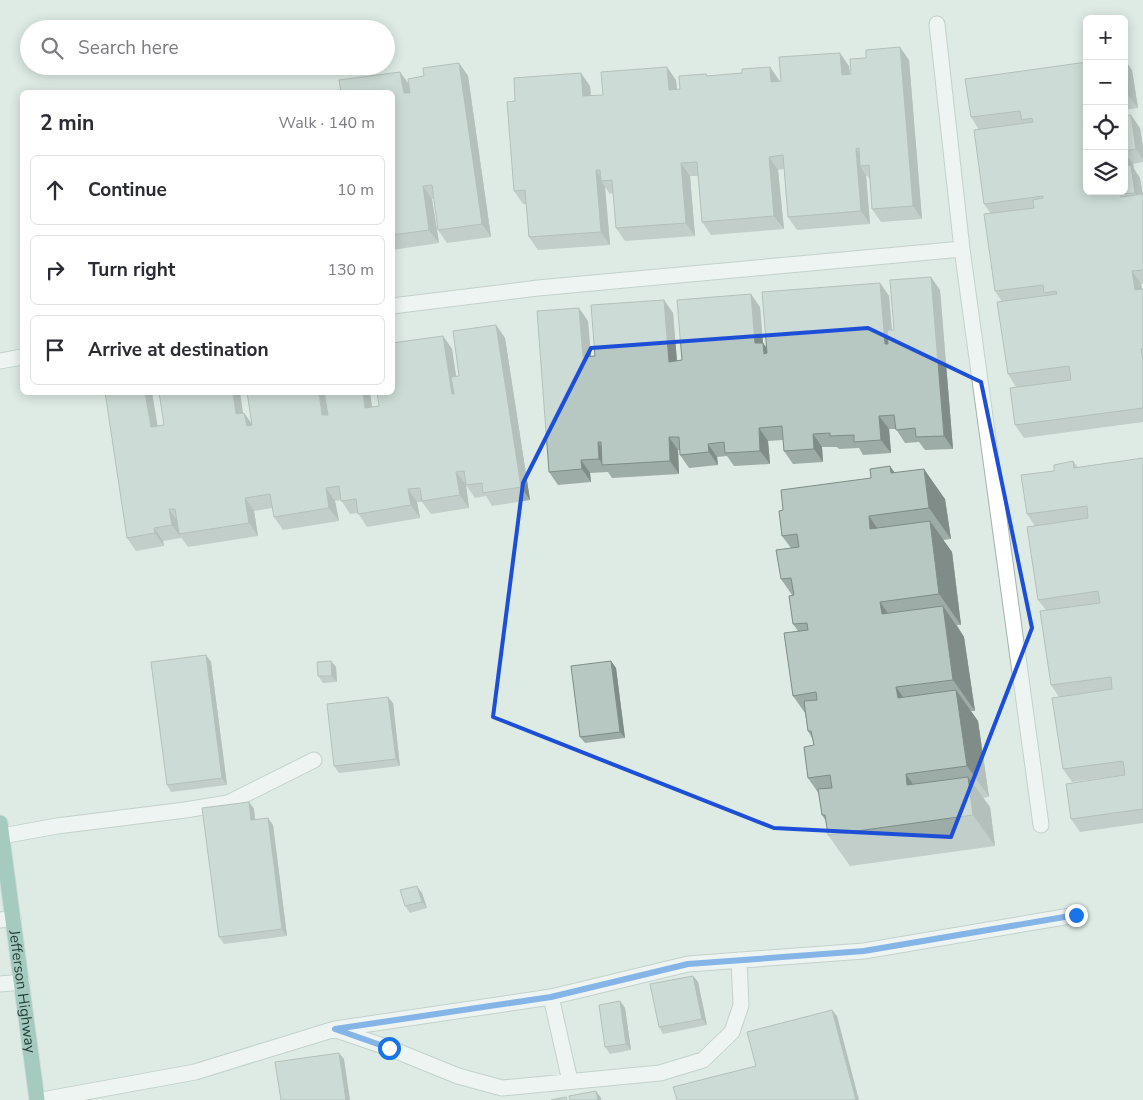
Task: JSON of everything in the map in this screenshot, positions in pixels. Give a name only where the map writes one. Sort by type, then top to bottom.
[{"type":"main road","name":"Jefferson Highway","points":[[1,829],[7,919],[22,982],[37,1100]]},
{"type":"street","points":[[937,24],[962,249],[1041,825]]},
{"type":"street","points":[[395,306],[538,288],[962,249]]},
{"type":"street","points":[[0,361],[20,357]]},
{"type":"street","points":[[1,829],[58,826],[228,803],[314,760]]},
{"type":"street","points":[[42,1100],[195,1072],[335,1029],[551,997],[688,964],[864,951],[1076,915]]},
{"type":"street","points":[[335,1029],[389,1048],[458,1076],[502,1088],[660,1073],[702,1060],[732,1032],[741,1005],[739,960]]},
{"type":"street","points":[[0,984],[22,982]]},
{"type":"street","points":[[551,997],[570,1081]]},
{"type":"highlighted area","points":[[868,328],[981,382],[1032,628],[951,837],[774,828],[493,717],[523,483],[591,348]]},
{"type":"building","points":[[900,47],[913,206],[872,209],[869,165],[860,166],[859,148],[856,149],[861,211],[788,217],[783,155],[769,157],[774,216],[702,222],[697,162],[681,163],[686,223],[616,228],[612,180],[601,181],[600,170],[596,170],[601,232],[529,237],[525,190],[514,191],[507,102],[515,101],[514,78],[581,73],[583,96],[603,95],[601,72],[667,67],[669,90],[680,89],[679,76],[742,73],[742,69],[770,67],[771,82],[781,81],[779,57],[840,53],[842,75],[851,74],[850,59],[866,58],[866,50]]},
{"type":"building","points":[[459,63],[482,224],[438,230],[432,185],[423,186],[429,230],[395,235],[395,90],[341,90],[339,80],[377,75],[395,75],[395,73],[400,72],[404,93],[410,93],[408,79],[424,76],[423,68]]},
{"type":"building","points":[[1083,63],[1083,195],[1120,195],[1121,197],[1143,194],[1143,270],[1132,271],[1135,290],[1143,289],[1143,349],[1141,349],[1143,359],[1143,408],[1015,425],[1010,388],[1071,380],[1069,366],[1008,374],[997,302],[1057,294],[1056,291],[1044,293],[1043,285],[995,291],[984,214],[1034,208],[1033,200],[1043,198],[1043,196],[984,204],[974,130],[1033,122],[1032,118],[1022,120],[1020,111],[971,117],[965,79]]},
{"type":"building","points":[[1128,115],[1131,115],[1136,149],[1128,150],[1128,150]]},
{"type":"building","points":[[1131,165],[1135,193],[1128,193],[1128,166]]},
{"type":"building","points":[[931,277],[944,436],[916,437],[915,428],[896,430],[894,415],[879,416],[881,440],[854,442],[854,435],[830,436],[830,433],[813,434],[814,449],[784,451],[782,426],[759,428],[760,451],[725,453],[724,442],[708,444],[709,452],[680,455],[679,437],[669,437],[670,461],[602,465],[601,442],[598,442],[599,459],[581,460],[582,469],[549,472],[537,311],[579,308],[583,357],[595,356],[591,305],[664,300],[669,362],[682,360],[677,300],[751,294],[755,343],[763,343],[764,354],[767,353],[762,292],[880,283],[885,344],[888,344],[887,330],[894,330],[890,280]]},
{"type":"building","points":[[496,325],[521,487],[483,493],[482,483],[466,485],[464,471],[456,472],[460,495],[422,501],[420,488],[408,489],[411,505],[358,514],[356,499],[341,501],[339,486],[326,488],[329,508],[274,517],[270,494],[245,498],[249,523],[179,534],[175,509],[169,509],[172,525],[154,528],[155,533],[127,538],[105,395],[146,395],[151,427],[164,425],[159,395],[233,395],[236,414],[244,413],[247,426],[252,425],[247,395],[319,395],[322,415],[328,415],[325,395],[363,395],[365,408],[379,406],[377,395],[395,395],[395,343],[443,336],[452,394],[454,394],[451,377],[459,376],[453,331]]},
{"type":"building","points":[[1143,458],[1143,809],[1071,819],[1066,784],[1125,775],[1123,761],[1063,769],[1052,698],[1112,689],[1111,677],[1051,685],[1040,611],[1100,603],[1098,591],[1038,600],[1027,527],[1088,518],[1087,506],[1027,514],[1021,475],[1054,471],[1054,465],[1073,461],[1074,468]]},
{"type":"building","points":[[890,466],[891,473],[924,469],[929,508],[869,516],[870,529],[930,521],[939,594],[880,602],[882,614],[943,606],[953,680],[896,687],[898,698],[956,690],[967,766],[906,774],[907,785],[968,777],[973,815],[828,835],[825,815],[822,815],[818,789],[832,788],[830,775],[808,778],[804,747],[814,745],[811,731],[808,731],[804,701],[817,700],[816,692],[793,696],[784,633],[808,630],[807,623],[793,624],[789,596],[794,595],[791,578],[781,579],[776,550],[799,547],[797,534],[782,536],[779,511],[783,510],[781,490],[871,478],[870,469]]},
{"type":"building","points":[[206,655],[222,778],[167,785],[151,662]]},
{"type":"building","points":[[331,661],[332,676],[318,676],[317,662]]},
{"type":"building","points":[[611,661],[620,732],[580,737],[571,666]]},
{"type":"building","points":[[388,697],[396,759],[334,766],[327,704]]},
{"type":"building","points":[[249,802],[251,820],[268,818],[282,929],[219,937],[202,808]]},
{"type":"building","points":[[417,886],[422,902],[405,906],[400,890]]},
{"type":"building","points":[[693,976],[702,1019],[659,1027],[650,984]]},
{"type":"building","points":[[620,1001],[626,1044],[605,1047],[599,1005]]},
{"type":"building","points":[[832,1010],[856,1100],[677,1100],[673,1087],[756,1066],[747,1032]]},
{"type":"building","points":[[339,1053],[346,1100],[281,1100],[275,1062]]},
{"type":"building","points":[[596,1091],[598,1100],[570,1100],[569,1096]]},
{"type":"building","points":[[566,1097],[567,1100],[551,1100]]},
{"type":"route","points":[[389,1048],[335,1029],[551,997],[688,964],[864,951],[1076,915]]}]
